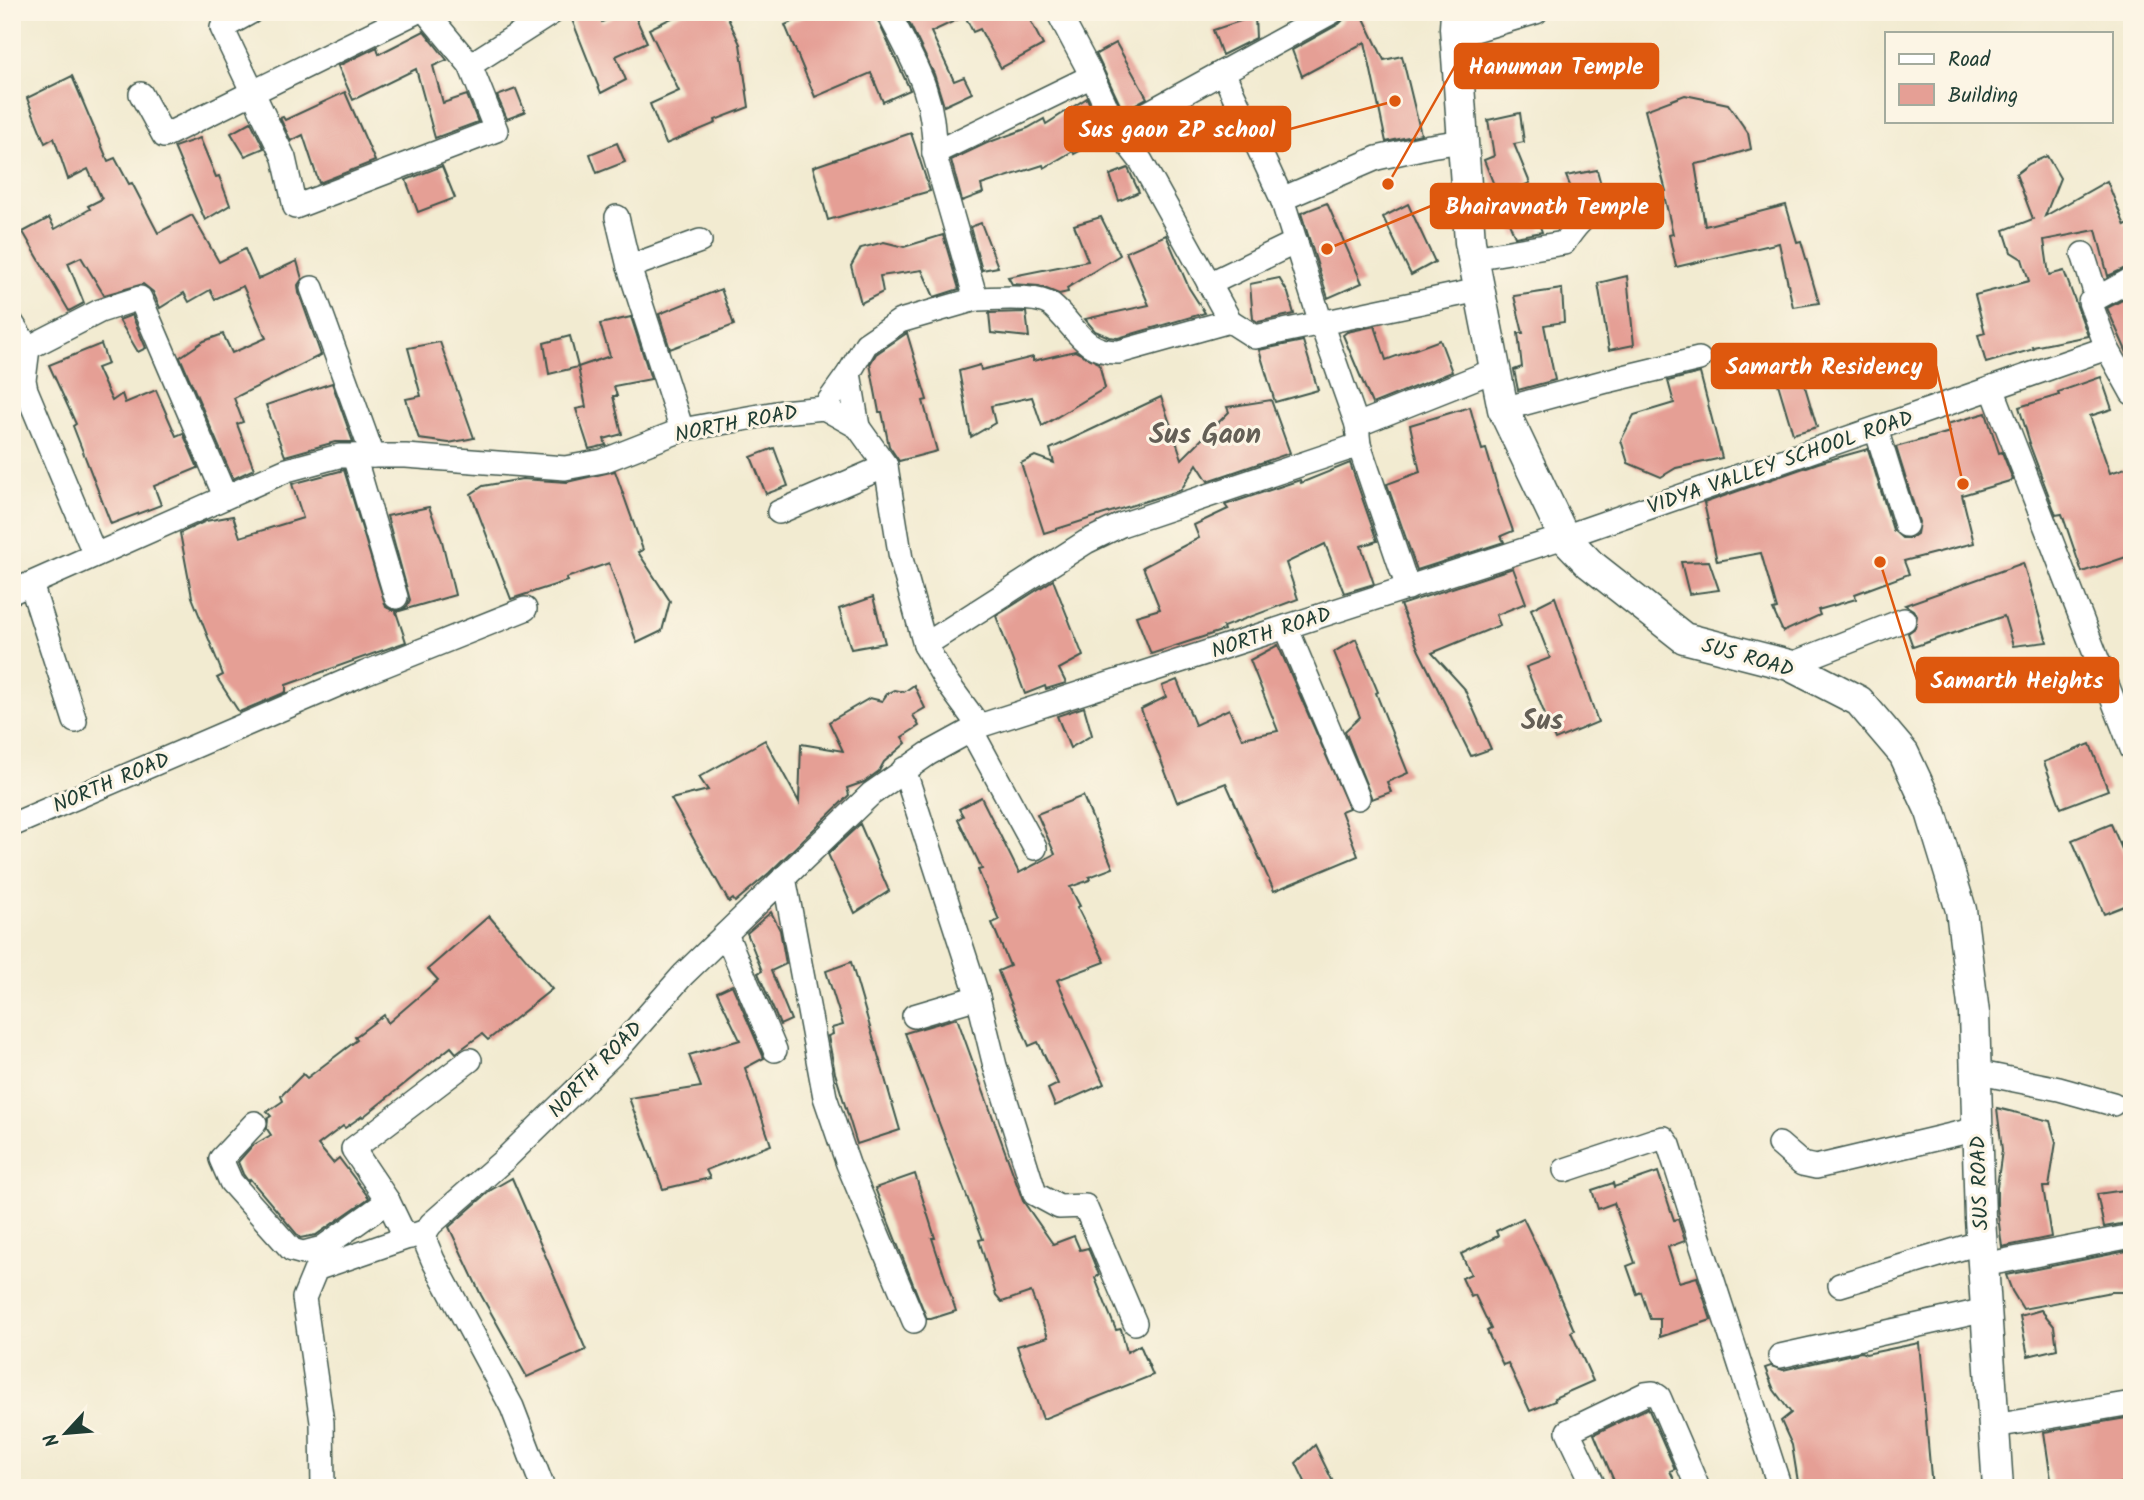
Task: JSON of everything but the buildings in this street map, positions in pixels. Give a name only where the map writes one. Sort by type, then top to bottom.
[{"type":"main road","name":"SUS ROAD","points":[[1456,24],[1473,258],[1503,410],[1564,537],[1590,564],[1684,638],[1789,665],[1859,701],[1904,754],[1931,812],[1961,910],[1974,1013],[1982,1253],[1998,1488]]},
{"type":"street","points":[[251,12],[222,28],[284,158],[295,207],[496,130],[470,65],[426,12]]},
{"type":"street","points":[[141,94],[164,136],[416,12]]},
{"type":"street","points":[[470,65],[553,12]]},
{"type":"street","points":[[888,12],[926,88],[934,124],[934,153],[976,299]]},
{"type":"street","points":[[1058,12],[1117,130],[1141,161],[1230,321],[1255,337],[1479,290]]},
{"type":"street","points":[[1117,130],[1332,12]]},
{"type":"street","points":[[1456,24],[1536,12]]},
{"type":"street","points":[[1223,72],[1282,199],[1408,588]]},
{"type":"street","points":[[934,153],[1092,76]]},
{"type":"street","points":[[1282,199],[1377,158],[1463,141]]},
{"type":"street","points":[[1473,258],[1564,243],[1584,216],[1595,209],[1615,202],[1651,199]]},
{"type":"street","points":[[617,217],[629,267],[682,430]]},
{"type":"street","points":[[629,267],[700,241]]},
{"type":"street","points":[[1209,284],[1296,242]]},
{"type":"street","points":[[2083,254],[2097,299]]},
{"type":"street","points":[[2132,279],[2090,302],[2107,348],[2132,393]]},
{"type":"street","points":[[312,288],[363,456],[396,597]]},
{"type":"street","points":[[28,348],[100,311],[140,298],[225,496]]},
{"type":"street","points":[[824,408],[866,344],[900,321],[976,299],[1027,299],[1049,304],[1087,343],[1100,351],[1110,353],[1230,321]]},
{"type":"street","points":[[12,323],[28,348],[24,380],[26,390],[95,555]]},
{"type":"street","name":"VIDYA VALLEY SCHOOL ROAD","points":[[1564,537],[2107,348]]},
{"type":"street","points":[[1503,410],[1699,359]]},
{"type":"street","points":[[925,645],[1086,542],[1121,525],[1358,435],[1495,370]]},
{"type":"street","points":[[849,373],[858,427]]},
{"type":"street","points":[[1992,388],[2132,749]]},
{"type":"street","name":"NORTH ROAD","points":[[21,588],[287,470],[339,456],[406,456],[565,468],[603,461],[682,430],[782,412],[824,408],[858,427],[886,466],[901,559],[925,645],[975,728]]},
{"type":"street","points":[[1876,429],[1906,525]]},
{"type":"street","points":[[779,512],[886,466]]},
{"type":"street","name":"NORTH ROAD","points":[[418,1234],[504,1160],[619,1048],[683,975],[871,794],[904,769],[975,728],[1564,537]]},
{"type":"street","points":[[21,588],[75,721]]},
{"type":"street","name":"NORTH ROAD","points":[[12,825],[365,673],[525,609]]},
{"type":"street","points":[[1789,665],[1904,620]]},
{"type":"street","points":[[1286,627],[1358,798]]},
{"type":"street","points":[[975,728],[1035,848]]},
{"type":"street","points":[[904,769],[978,997],[995,1066],[1035,1194],[1059,1207],[1086,1206],[1135,1323]]},
{"type":"street","points":[[784,877],[825,1097],[848,1164],[914,1321]]},
{"type":"street","points":[[726,934],[775,1050]]},
{"type":"street","points":[[914,1016],[978,997]]},
{"type":"street","points":[[470,1060],[353,1149],[388,1201],[401,1228],[418,1234],[425,1241],[512,1406],[543,1488]]},
{"type":"street","points":[[1975,1072],[2059,1089],[2113,1104]]},
{"type":"street","points":[[255,1123],[221,1158],[231,1182],[292,1250],[303,1253],[322,1248],[388,1201]]},
{"type":"street","points":[[1779,1144],[1802,1164],[1816,1167],[1977,1129]]},
{"type":"street","points":[[1565,1170],[1655,1140],[1664,1138],[1669,1145],[1780,1488]]},
{"type":"street","points":[[323,1488],[322,1422],[304,1298],[316,1269],[418,1234]]},
{"type":"street","points":[[1840,1285],[1982,1253],[2132,1236]]},
{"type":"street","points":[[1780,1356],[1986,1310]]},
{"type":"street","points":[[1595,1488],[1568,1431],[1645,1394],[1653,1393],[1659,1397],[1698,1488]]},
{"type":"street","points":[[1993,1426],[2132,1403]]},
{"type":"place","name":"Sus gaon ZP school","points":[[1395,101]]},
{"type":"place","name":"Hanuman Temple","points":[[1388,184]]},
{"type":"place","name":"Bhairavnath Temple","points":[[1327,249]]},
{"type":"place","name":"Samarth Residency","points":[[1963,484]]},
{"type":"place","name":"Samarth Heights","points":[[1880,562]]},
{"type":"district","name":"Sus Gaon","points":[[1205,433]]},
{"type":"district","name":"Sus","points":[[1542,719]]}]
